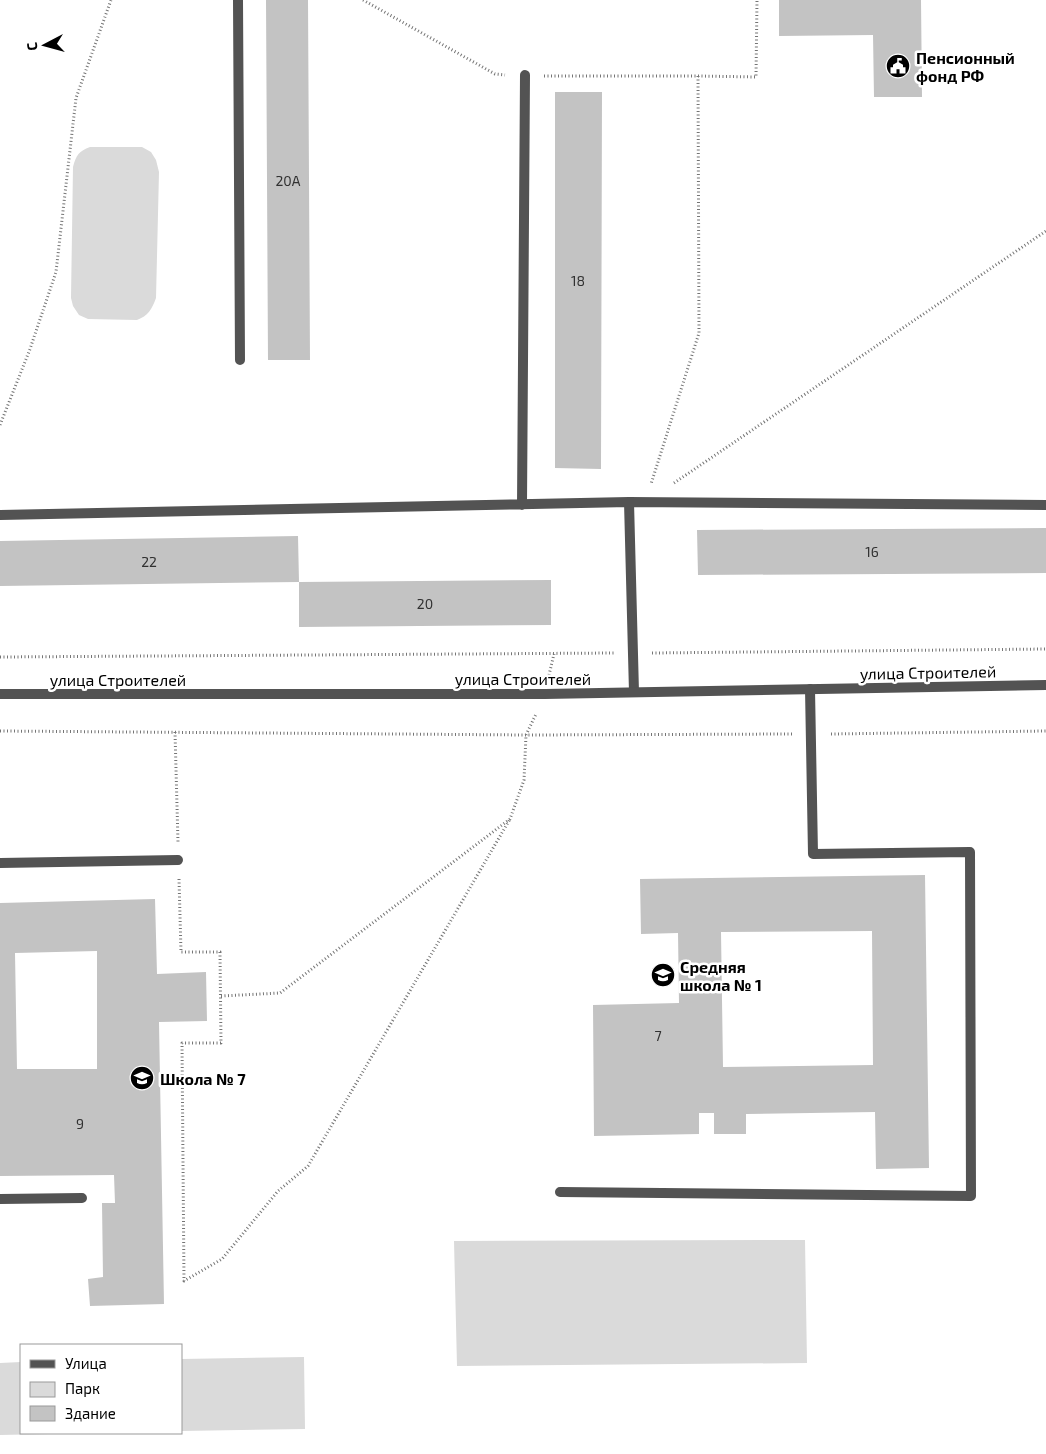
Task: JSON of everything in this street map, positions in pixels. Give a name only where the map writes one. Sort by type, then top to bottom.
[{"type":"street","points":[[238,0],[240,360]]},
{"type":"street","points":[[522,505],[525,76]]},
{"type":"street","points":[[629,502],[634,692]]},
{"type":"street","points":[[0,515],[629,502],[1046,505]]},
{"type":"street","name":"улица Строителей","points":[[0,694],[545,694],[1046,685]]},
{"type":"street","points":[[560,1192],[971,1196],[970,852],[812,854],[810,689]]},
{"type":"street","points":[[0,863],[178,860]]},
{"type":"street","points":[[0,1198],[82,1198]]},
{"type":"path","points":[[0,425],[30,349],[56,272],[76,98],[111,0]]},
{"type":"path","points":[[363,0],[496,74],[525,76],[756,77],[757,0]]},
{"type":"path","points":[[644,503],[699,333],[698,76]]},
{"type":"path","points":[[644,503],[1046,231]]},
{"type":"path","points":[[0,657],[1046,649]]},
{"type":"path","points":[[0,731],[526,735],[1046,731]]},
{"type":"path","points":[[510,820],[280,993],[221,996],[221,1042],[182,1043],[184,1281],[222,1259],[278,1191],[308,1166],[510,820],[524,780],[526,735]]},
{"type":"green space","points":[[90,147],[142,147],[151,152],[156,160],[159,172],[156,298],[149,312],[137,320],[88,319],[79,315],[73,306],[71,298],[73,167],[78,154]]},
{"type":"green space","points":[[805,1240],[807,1363],[457,1366],[454,1241]]},
{"type":"green space","points":[[304,1357],[305,1429],[182,1431],[182,1359]]},
{"type":"green space","points":[[20,1362],[20,1434],[49,1434],[0,1435],[0,1363]]},
{"type":"building","points":[[266,0],[308,0],[310,360],[268,360]]},
{"type":"building","name":"Пенсионный фонд РФ","points":[[779,0],[921,0],[922,97],[874,97],[873,35],[779,36]]},
{"type":"building","points":[[555,92],[602,92],[601,469],[555,468]]},
{"type":"building","points":[[1046,528],[1046,573],[698,575],[697,530]]},
{"type":"building","points":[[298,536],[299,582],[0,586],[0,541]]},
{"type":"building","points":[[551,580],[551,625],[299,627],[299,582]]},
{"type":"building","points":[[925,875],[929,1168],[876,1169],[875,1112],[746,1114],[746,1134],[714,1134],[714,1113],[699,1113],[699,1134],[594,1136],[593,1005],[679,1003],[678,933],[641,934],[640,879]],"holes":[[[872,931],[873,1065],[723,1067],[721,932]]]},
{"type":"building","points":[[155,899],[157,974],[206,972],[207,1021],[159,1022],[164,1304],[90,1306],[88,1279],[103,1277],[102,1203],[115,1203],[114,1175],[0,1176],[0,903]],"holes":[[[97,951],[97,1069],[17,1069],[15,953]]]},
{"type":"place","name":"Пенсионный фонд РФ","points":[[898,66]]},
{"type":"place","name":"Средняя школа № 1","points":[[663,975]]},
{"type":"place","name":"Школа № 7","points":[[142,1078]]}]
